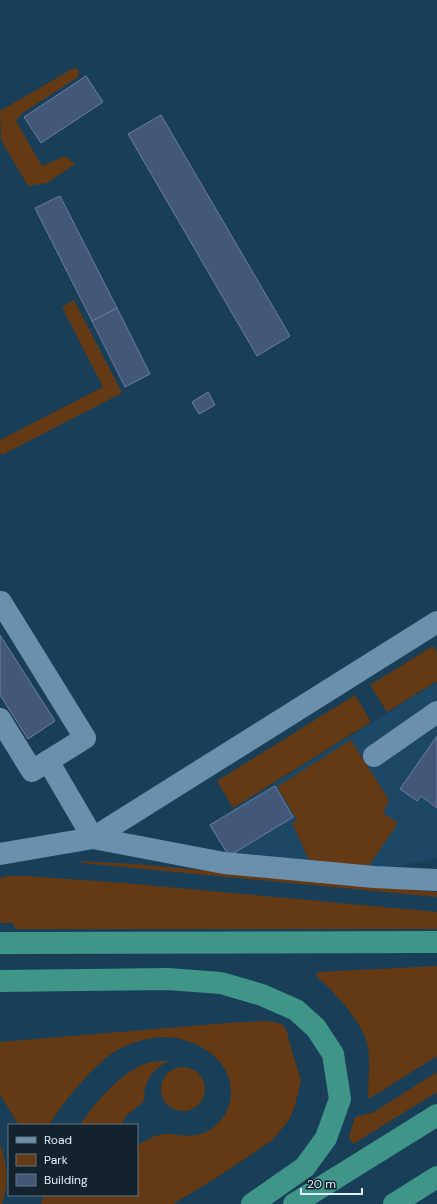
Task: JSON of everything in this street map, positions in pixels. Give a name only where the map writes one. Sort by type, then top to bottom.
[{"type":"highway","points":[[0,943],[437,942]]},
{"type":"highway","points":[[0,981],[168,979],[221,983],[262,995],[296,1010],[316,1028],[333,1054],[340,1099],[326,1138],[305,1167],[252,1204]]},
{"type":"highway","points":[[294,1204],[437,1115]]},
{"type":"highway","points":[[394,1204],[437,1177]]},
{"type":"lane","points":[[0,602],[85,738],[32,771],[0,719]]},
{"type":"lane","points":[[93,838],[436,626]]},
{"type":"lane","points":[[374,756],[437,712]]},
{"type":"lane","points":[[48,761],[93,838]]},
{"type":"lane","points":[[0,854],[93,838],[224,863],[374,877],[437,880]]},
{"type":"shaded area","points":[[437,682],[437,858],[371,872],[228,857],[209,824]]},
{"type":"green space","points":[[77,68],[79,72],[78,77],[21,114],[16,121],[42,166],[65,156],[75,164],[47,183],[28,186],[1,140],[0,111],[72,69]]},
{"type":"green space","points":[[74,300],[122,393],[2,455],[0,452],[0,440],[103,387],[62,307]]},
{"type":"green space","points":[[433,646],[437,652],[437,681],[387,712],[370,685]]},
{"type":"green space","points":[[355,695],[371,722],[233,808],[217,781]]},
{"type":"green space","points":[[351,740],[389,800],[383,813],[398,823],[368,867],[309,860],[292,823],[297,820],[277,787]]},
{"type":"green space","points":[[80,861],[135,864],[437,892],[437,897],[82,863]]},
{"type":"green space","points":[[8,876],[124,883],[437,912],[437,929],[15,929],[13,923],[0,923],[0,878]]},
{"type":"green space","points":[[437,966],[437,1056],[372,1097],[368,1098],[369,1056],[364,1034],[346,1007],[317,977],[316,974],[319,972]]},
{"type":"green space","points":[[266,1021],[282,1024],[286,1029],[301,1081],[294,1109],[289,1120],[271,1141],[216,1178],[173,1204],[41,1204],[44,1196],[138,1196],[138,1145],[144,1141],[166,1134],[198,1135],[209,1131],[218,1124],[228,1107],[231,1098],[230,1081],[219,1061],[200,1046],[177,1038],[159,1037],[148,1039],[121,1048],[102,1062],[81,1082],[50,1124],[18,1124],[0,1095],[0,1042]]},
{"type":"green space","points":[[157,1061],[169,1061],[153,1072],[145,1088],[144,1101],[126,1116],[122,1124],[81,1124],[92,1108],[117,1082],[136,1068]]},
{"type":"green space","points":[[183,1067],[195,1071],[201,1077],[205,1089],[201,1101],[195,1107],[183,1111],[171,1107],[165,1101],[161,1089],[165,1077],[171,1071]]},
{"type":"green space","points":[[437,1072],[437,1092],[353,1144],[349,1137],[355,1117],[374,1112]]},
{"type":"green space","points":[[0,1144],[6,1166],[6,1189],[2,1204],[0,1204]]},
{"type":"building","points":[[86,76],[103,102],[41,143],[24,117]]},
{"type":"building","points":[[161,115],[290,336],[257,356],[128,134]]},
{"type":"building","points":[[60,196],[117,308],[92,321],[35,208]]},
{"type":"building","points":[[117,308],[150,374],[125,387],[92,321]]},
{"type":"building","points":[[208,392],[215,405],[199,414],[192,402]]},
{"type":"building","points":[[0,635],[55,721],[28,739],[0,695]]},
{"type":"building","points":[[437,736],[437,808],[421,796],[417,801],[400,789]]},
{"type":"building","points":[[275,786],[293,817],[229,856],[210,825]]}]
